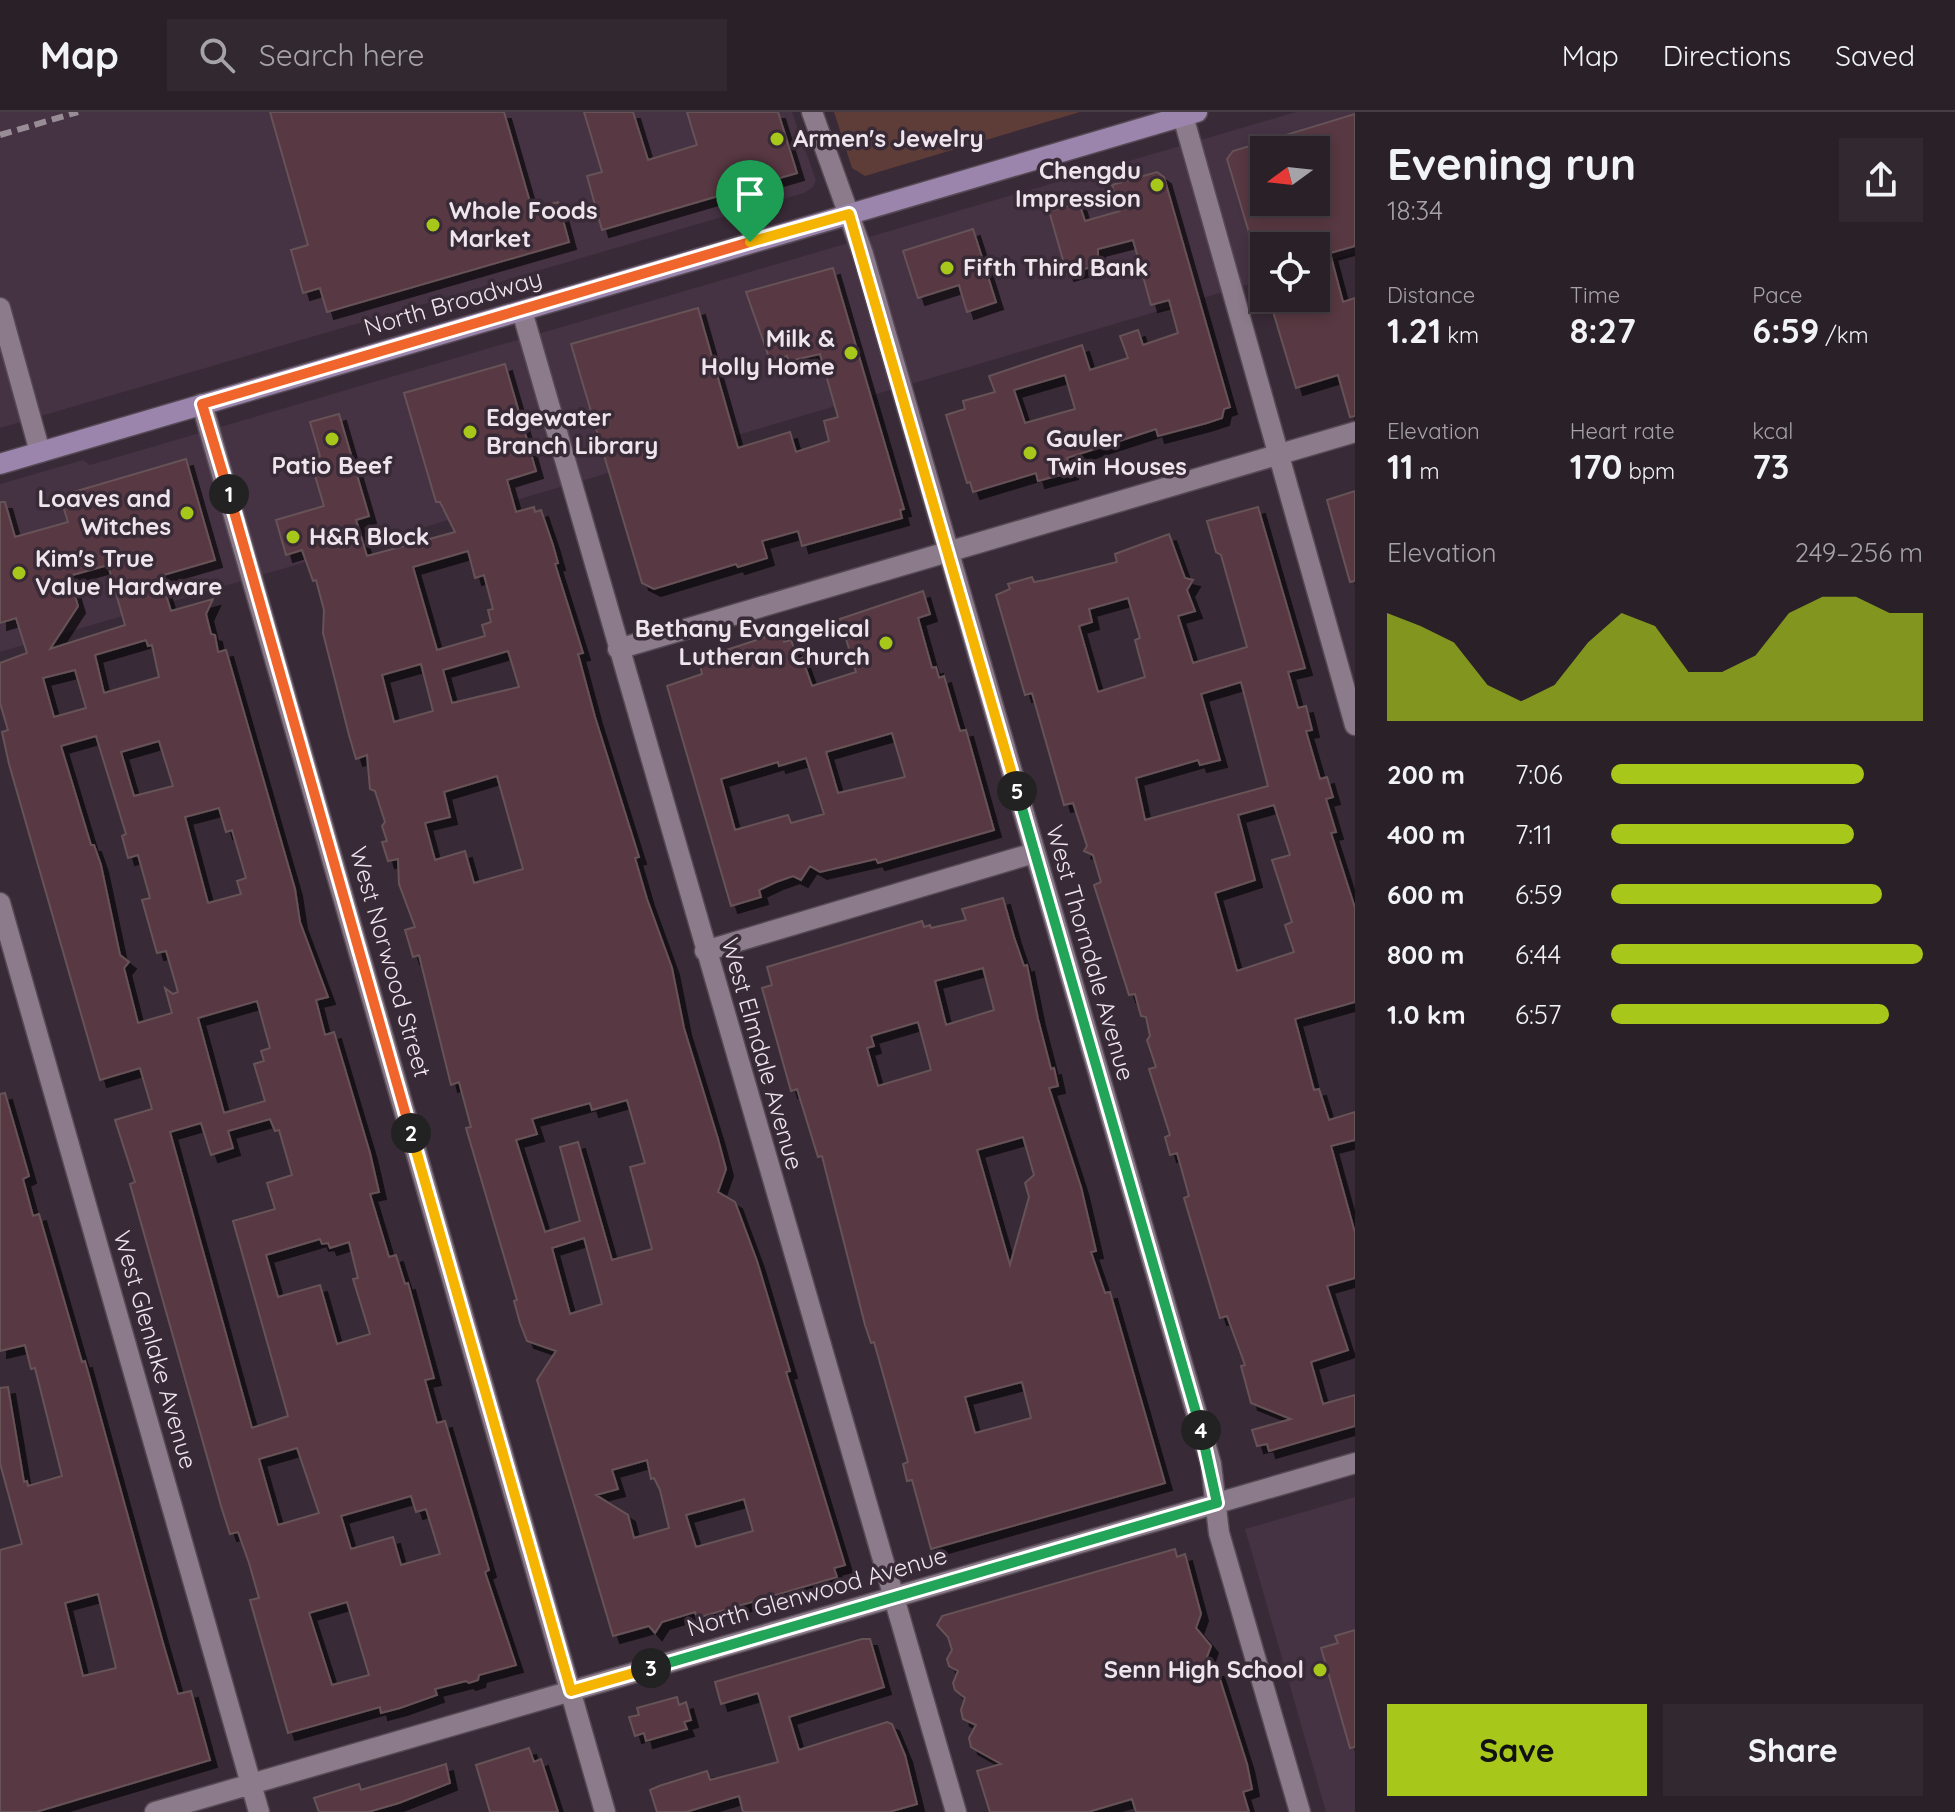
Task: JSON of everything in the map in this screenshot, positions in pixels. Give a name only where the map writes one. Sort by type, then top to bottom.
[{"type":"main road","name":"North Broadway","points":[[0,464],[1190,114]]},
{"type":"street","name":"West Thorndale Avenue","points":[[812,112],[849,214],[1211,1464],[1219,1533],[1300,1812]]},
{"type":"street","points":[[1190,114],[1279,454],[1355,725]]},
{"type":"street","points":[[0,308],[40,452]]},
{"type":"street","name":"West Elmdale Avenue","points":[[522,311],[956,1812]]},
{"type":"street","name":"West Norwood Street","points":[[202,404],[605,1812]]},
{"type":"street","points":[[618,649],[1355,432]]},
{"type":"street","points":[[705,951],[1034,853]]},
{"type":"street","name":"West Glenlake Avenue","points":[[0,903],[259,1812]]},
{"type":"street","name":"North Glenwood Avenue","points":[[155,1812],[1355,1463]]},
{"type":"shaded area","points":[[0,112],[792,112],[816,180],[813,187],[804,193],[0,428]]},
{"type":"shaded area","points":[[834,112],[1080,112],[865,176],[852,168]]},
{"type":"shaded area","points":[[1296,112],[1355,112],[1355,253],[1330,260],[1330,232],[1250,232],[1250,284],[0,652],[0,484],[83,460],[90,465]]},
{"type":"shaded area","name":"Senn High School","points":[[1355,1497],[1355,1812],[1326,1812],[1245,1529]]},
{"type":"building","name":"Whole Foods Market","points":[[270,112],[504,112],[532,209],[558,202],[569,242],[327,312],[320,288],[303,293],[291,250],[308,245]]},
{"type":"building","points":[[584,112],[633,112],[648,160],[697,145],[687,112],[778,112],[797,173],[602,230],[587,176],[602,172]]},
{"type":"building","points":[[1355,114],[1355,246],[1330,253],[1330,232],[1250,232],[1250,236],[1227,159],[1233,151],[1250,146],[1250,216],[1330,216],[1330,136],[1282,136]]},
{"type":"building","points":[[1157,172],[1164,177],[1230,407],[1224,409],[1222,418],[1207,423],[1158,436],[1156,429],[1067,458],[1071,472],[1038,481],[1036,473],[973,492],[970,482],[967,483],[946,415],[965,409],[963,401],[995,392],[989,376],[1082,345],[1090,370],[1128,358],[1120,336],[1138,330],[1143,345],[1178,333],[1169,300],[1151,305],[1133,240],[1098,249],[1098,265],[1067,274],[1049,211],[1079,203],[1085,221],[1120,211],[1112,185]],"holes":[[[1065,375],[1075,409],[1025,423],[1014,390]]]},
{"type":"building","name":"Fifth Third Bank","points":[[973,229],[996,302],[967,312],[959,285],[918,298],[903,251]]},
{"type":"building","points":[[1330,253],[1343,302],[1355,298],[1355,416],[1350,417],[1338,375],[1296,388],[1273,312],[1330,312]]},
{"type":"building","points":[[833,268],[904,509],[900,510],[902,518],[802,546],[798,531],[762,541],[767,558],[738,567],[736,564],[654,589],[642,583],[571,344],[698,308],[738,448],[790,432],[796,452],[829,441],[824,421],[838,417],[820,354],[789,361],[787,356],[770,360],[746,292]]},
{"type":"building","points":[[505,364],[536,471],[507,480],[516,512],[534,507],[535,512],[541,510],[553,545],[558,563],[555,564],[583,653],[578,654],[595,717],[639,857],[635,858],[647,899],[672,968],[684,1028],[726,1169],[718,1192],[735,1202],[757,1261],[790,1371],[786,1372],[845,1565],[834,1568],[837,1577],[697,1618],[695,1612],[662,1622],[655,1633],[649,1626],[613,1636],[537,1380],[556,1351],[527,1341],[520,1323],[514,1301],[517,1300],[466,1128],[471,1127],[459,1082],[451,1085],[419,955],[413,957],[405,930],[415,927],[399,884],[398,859],[388,861],[382,842],[387,841],[382,826],[385,822],[375,791],[370,789],[367,755],[356,759],[349,735],[323,633],[324,610],[316,580],[313,581],[302,550],[286,555],[276,520],[324,506],[310,459],[320,456],[310,422],[339,414],[369,516],[356,520],[367,556],[455,532],[440,502],[436,502],[404,393]],"holes":[[[468,551],[475,578],[484,575],[493,609],[488,610],[491,622],[482,625],[485,636],[437,650],[413,567]],[[508,651],[519,687],[452,703],[443,670]],[[421,664],[433,711],[394,722],[382,675]],[[497,776],[523,869],[474,883],[465,851],[435,860],[425,823],[450,817],[444,792]],[[627,1100],[645,1163],[630,1167],[652,1249],[612,1260],[578,1142],[560,1147],[580,1221],[545,1232],[516,1140],[537,1134],[532,1119],[590,1103],[592,1110]],[[584,1238],[602,1304],[570,1314],[552,1248]],[[647,1460],[651,1479],[654,1478],[660,1490],[669,1528],[634,1538],[628,1515],[596,1495],[618,1489],[612,1470]],[[744,1499],[753,1531],[696,1547],[686,1515]]]},
{"type":"building","points":[[186,459],[215,560],[160,576],[171,611],[213,599],[206,614],[211,634],[215,635],[218,652],[226,650],[295,889],[300,922],[328,997],[316,1000],[325,1035],[334,1032],[370,1153],[379,1192],[370,1194],[389,1257],[396,1255],[405,1284],[408,1283],[434,1378],[425,1380],[437,1423],[445,1421],[489,1570],[485,1572],[516,1665],[479,1675],[478,1680],[469,1683],[466,1681],[435,1689],[437,1695],[400,1708],[381,1713],[380,1707],[288,1733],[250,1600],[259,1598],[238,1532],[230,1534],[221,1506],[130,1184],[135,1182],[115,1120],[152,1109],[140,1068],[100,1080],[9,764],[2,732],[8,730],[0,703],[0,663],[27,653],[16,618],[0,623],[0,502],[5,502],[15,537],[68,522],[60,496]],"holes":[[[108,565],[125,625],[50,649],[78,606],[69,576]],[[146,640],[148,646],[152,645],[159,677],[104,693],[95,655]],[[75,670],[86,708],[54,717],[43,678]],[[96,736],[126,834],[122,836],[128,858],[138,855],[150,898],[142,900],[157,953],[166,951],[178,992],[173,994],[165,988],[172,1013],[138,1023],[124,968],[129,962],[120,955],[94,845],[91,845],[61,746]],[[159,741],[173,786],[134,796],[121,752]],[[219,808],[226,832],[232,830],[246,878],[237,881],[241,894],[208,903],[185,817]],[[257,1001],[270,1048],[261,1051],[264,1061],[254,1064],[265,1101],[224,1113],[198,1018]],[[270,1119],[275,1131],[279,1130],[292,1175],[267,1183],[275,1209],[233,1221],[288,1416],[252,1428],[170,1132],[201,1123],[211,1155],[233,1148],[228,1131]],[[320,1239],[330,1248],[349,1242],[358,1278],[353,1279],[370,1334],[337,1344],[320,1285],[278,1297],[266,1255]],[[297,1448],[319,1513],[278,1525],[259,1459]],[[411,1496],[416,1512],[426,1509],[440,1554],[401,1565],[393,1537],[351,1549],[341,1516]],[[347,1602],[369,1675],[332,1685],[309,1613]]]},
{"type":"building","points":[[1355,491],[1355,581],[1350,582],[1327,500]]},
{"type":"building","points":[[1258,507],[1305,668],[1288,672],[1298,708],[1306,706],[1312,730],[1306,731],[1320,779],[1327,777],[1333,797],[1326,799],[1336,832],[1331,833],[1355,908],[1355,1002],[1295,1019],[1314,1090],[1319,1089],[1329,1120],[1355,1112],[1355,1140],[1331,1146],[1355,1233],[1355,1278],[1327,1286],[1348,1350],[1311,1362],[1323,1404],[1355,1395],[1355,1426],[1269,1451],[1267,1444],[1257,1446],[1252,1430],[1291,1419],[1251,1403],[1241,1366],[1245,1365],[1227,1316],[1220,1318],[1184,1198],[1189,1196],[1177,1153],[1170,1155],[1165,1137],[1170,1135],[1149,1069],[1156,1067],[1147,1040],[1150,1036],[1146,1017],[1141,1016],[1135,994],[1129,995],[1094,885],[1101,882],[1093,855],[1084,851],[1087,846],[1073,803],[1064,805],[1032,693],[1025,695],[996,595],[1010,589],[1008,584],[1032,577],[1034,582],[1117,562],[1115,554],[1169,534],[1185,578],[1193,580],[1187,590],[1195,611],[1178,616],[1193,663],[1247,647],[1221,555],[1216,552],[1207,521]],"holes":[[[1128,598],[1140,638],[1135,640],[1145,677],[1098,692],[1079,626],[1092,622],[1089,609]],[[1241,682],[1268,786],[1145,820],[1136,778],[1198,760],[1200,765],[1220,760],[1201,694]],[[1274,805],[1290,855],[1272,860],[1292,922],[1285,925],[1294,952],[1237,971],[1215,893],[1255,880],[1238,815]]]},
{"type":"building","points":[[923,591],[930,614],[918,618],[932,668],[936,667],[939,678],[944,676],[960,731],[966,730],[994,830],[878,863],[876,859],[820,872],[810,866],[801,880],[793,876],[776,882],[759,890],[761,897],[731,906],[667,686],[702,674],[699,659],[781,632],[784,642],[791,640],[798,660],[802,658],[812,686],[856,672],[840,619]],"holes":[[[892,733],[905,777],[838,793],[826,752]],[[806,758],[824,814],[791,823],[788,815],[735,830],[721,779],[778,762],[779,766]]]},
{"type":"building","points":[[1003,898],[1024,966],[1027,965],[1038,1019],[1058,1086],[1049,1088],[1081,1187],[1096,1251],[1091,1252],[1105,1293],[1110,1292],[1165,1483],[931,1549],[912,1480],[907,1481],[903,1464],[908,1462],[874,1342],[871,1343],[865,1325],[822,1156],[818,1157],[797,1089],[791,1091],[762,988],[772,985],[767,967],[922,921],[924,927],[930,925],[931,928],[966,920],[962,909]],"holes":[[[983,968],[994,1010],[946,1025],[935,981]],[[918,1022],[931,1070],[878,1086],[867,1048],[874,1046],[871,1036]],[[1023,1137],[1034,1175],[1025,1183],[1029,1197],[1010,1265],[977,1150]],[[1022,1382],[1031,1418],[975,1433],[965,1397]]]},
{"type":"building","points":[[5,1093],[29,1176],[23,1179],[33,1216],[39,1214],[82,1362],[85,1361],[178,1694],[191,1691],[210,1760],[36,1812],[0,1812],[0,1550],[22,1544],[0,1463],[0,1388],[8,1387],[24,1482],[27,1481],[28,1486],[62,1476],[35,1368],[31,1369],[25,1345],[0,1351],[0,1094]],"holes":[[[98,1594],[116,1668],[83,1676],[65,1603]]]},
{"type":"building","points":[[1175,1549],[1177,1557],[1185,1554],[1201,1614],[1196,1628],[1211,1646],[1201,1673],[1217,1670],[1247,1764],[1252,1789],[1243,1792],[1249,1812],[1136,1812],[1132,1799],[1088,1812],[990,1812],[977,1771],[1001,1764],[971,1747],[969,1738],[976,1725],[963,1719],[961,1710],[965,1698],[955,1690],[953,1683],[958,1671],[949,1666],[947,1659],[952,1650],[948,1637],[937,1625],[942,1616]]},
{"type":"building","points":[[1355,1630],[1355,1747],[1350,1748],[1321,1648],[1338,1643],[1335,1636]]},
{"type":"building","points":[[870,1639],[884,1687],[789,1717],[799,1750],[887,1722],[892,1724],[905,1755],[917,1804],[889,1812],[743,1812],[739,1796],[686,1812],[657,1812],[650,1790],[659,1786],[707,1771],[710,1780],[778,1762],[758,1693],[721,1704],[715,1682]]},
{"type":"building","points":[[677,1697],[679,1705],[686,1702],[691,1720],[684,1722],[687,1729],[646,1741],[644,1733],[635,1736],[629,1717],[639,1715],[637,1708]]},
{"type":"building","points":[[529,1748],[534,1762],[541,1759],[558,1812],[490,1812],[476,1765]]},
{"type":"building","points":[[446,1764],[450,1783],[368,1812],[319,1812],[314,1798],[359,1784],[361,1790]]},
{"type":"railway","points":[[0,135],[78,112]]},
{"type":"place","name":"Armen's Jewelry","points":[[777,139]]},
{"type":"place","name":"Chengdu Impression","points":[[1157,185]]},
{"type":"place","name":"Whole Foods Market","points":[[433,225]]},
{"type":"place","name":"Fifth Third Bank","points":[[947,268]]},
{"type":"place","name":"Milk & Holly Home","points":[[851,353]]},
{"type":"place","name":"Edgewater Branch Library","points":[[470,432]]},
{"type":"place","name":"Patio Beef","points":[[332,439]]},
{"type":"place","name":"Gauler Twin Houses","points":[[1030,453]]},
{"type":"place","name":"Loaves and Witches","points":[[187,513]]},
{"type":"place","name":"H&R Block","points":[[293,537]]},
{"type":"place","name":"Kim's True Value Hardware","points":[[19,573]]},
{"type":"place","name":"Bethany Evangelical Lutheran Church","points":[[886,643]]},
{"type":"place","name":"Senn High School","points":[[1320,1670]]},
{"type":"route","points":[[849,214],[1211,1464],[1217,1503],[571,1691],[202,404],[750,242],[849,214]]}]
